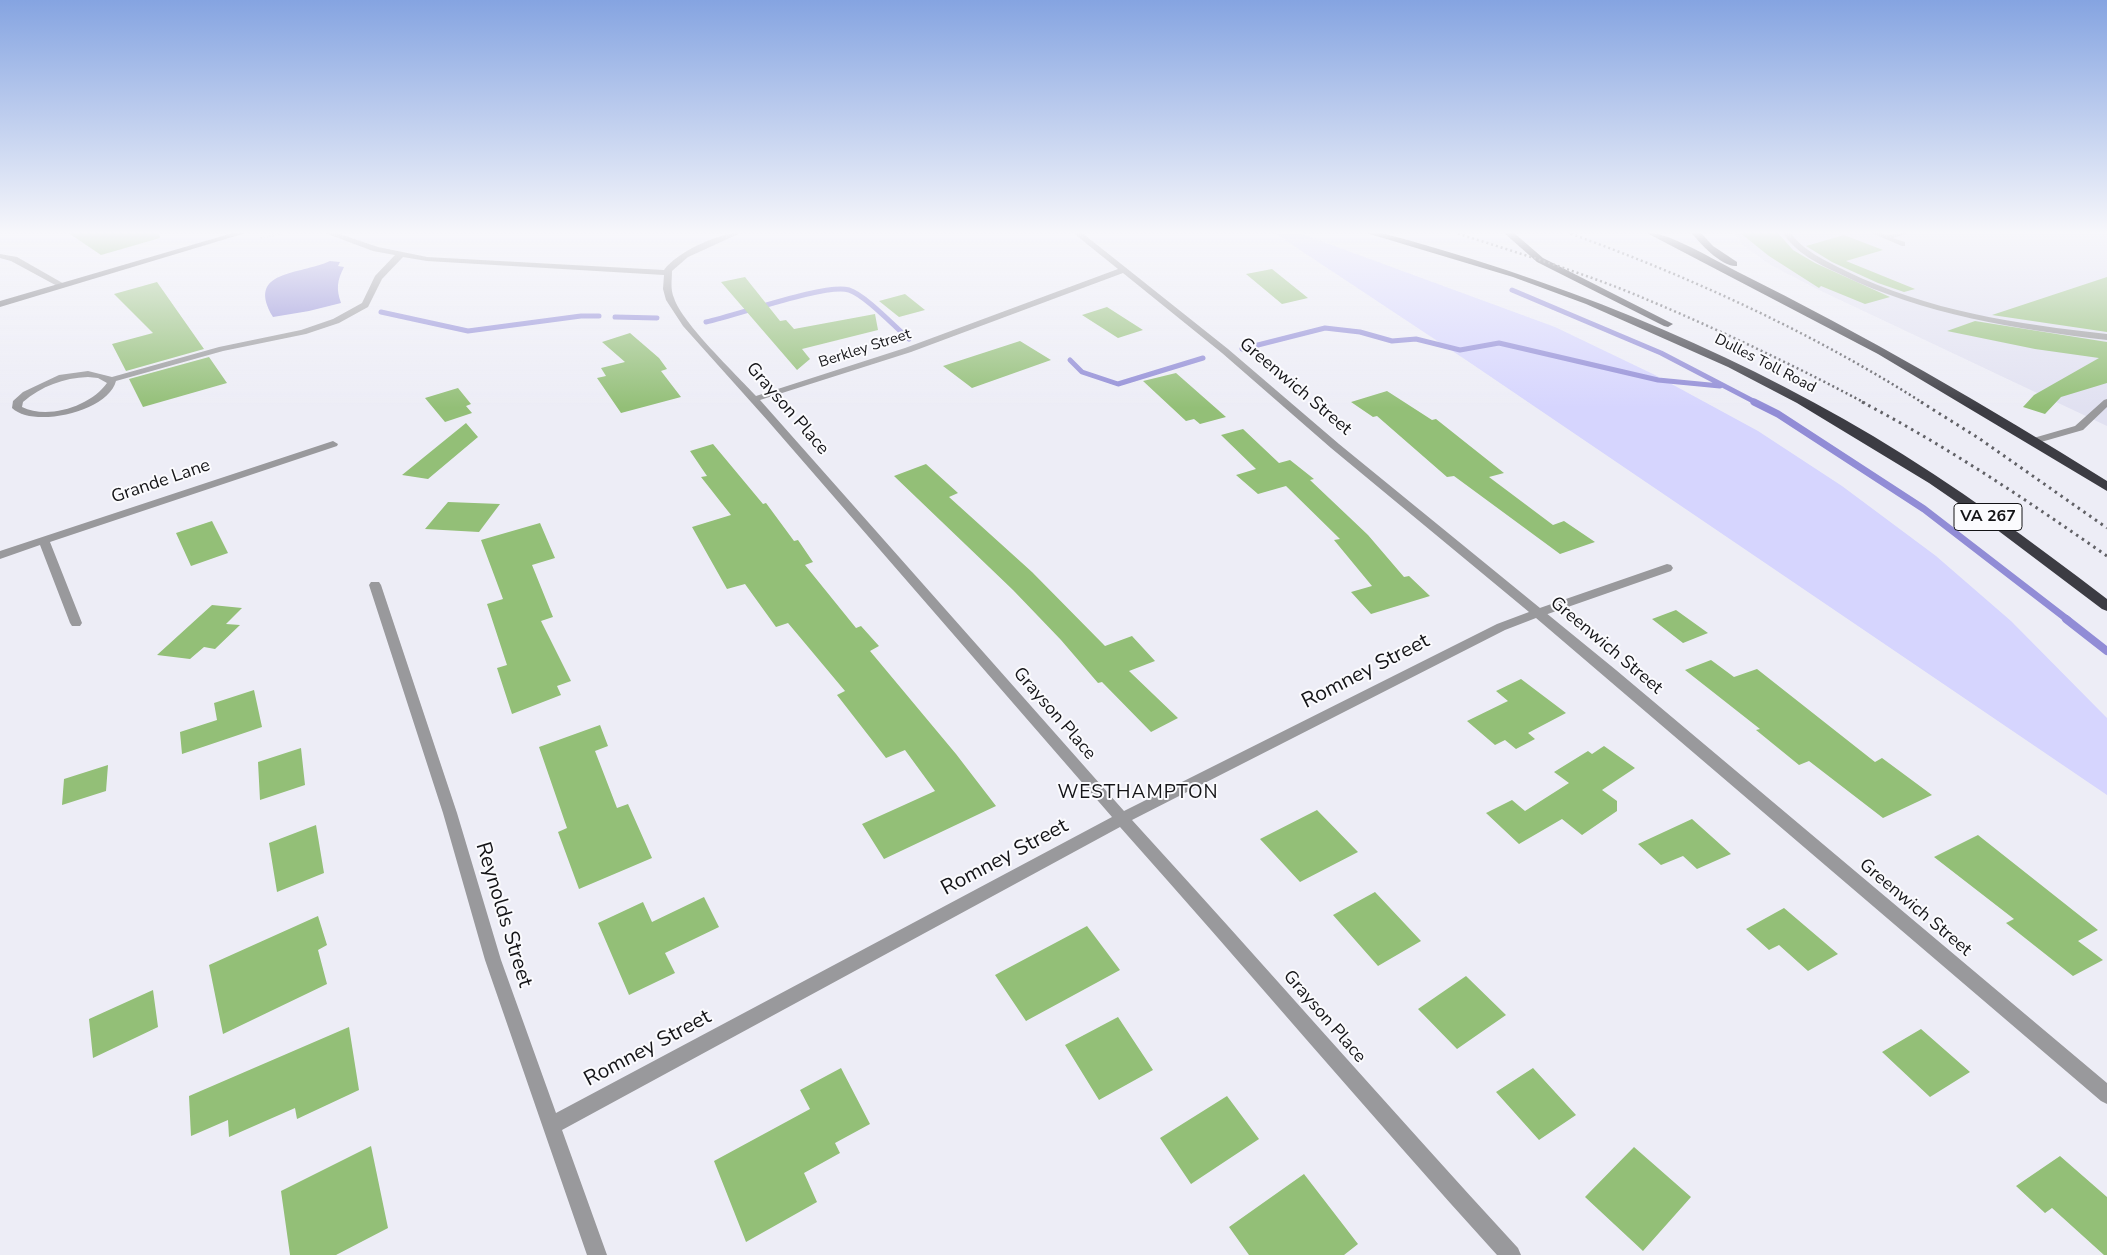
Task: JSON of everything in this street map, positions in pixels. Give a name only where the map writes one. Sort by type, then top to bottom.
[{"type":"highway","name":"Dulles Toll Road","points":[[1554,291],[1634,320],[1740,368],[1862,435],[1961,498],[2107,606]]},
{"type":"highway","points":[[1600,291],[1758,369],[1862,435]]},
{"type":"highway","points":[[1766,291],[1842,329],[2034,441],[2107,487]]},
{"type":"highway","points":[[1784,291],[1842,329]]},
{"type":"main road","points":[[0,304],[44,291]]},
{"type":"street","points":[[111,380],[110,390],[102,397],[73,409],[40,415],[22,412],[17,408],[18,401],[24,394],[46,383],[62,378],[93,374],[111,380],[222,349],[303,332],[336,321],[365,304],[372,291]]},
{"type":"street","name":"Grayson Place","points":[[669,291],[670,300],[686,324],[755,399],[1122,819],[1511,1255]]},
{"type":"street","name":"Berkley Street","points":[[755,399],[908,350],[1068,291]]},
{"type":"street","name":"Greenwich Street","points":[[1150,291],[1225,351],[1611,673],[2107,1095]]},
{"type":"street","points":[[1887,291],[1916,302],[1968,317],[2035,330],[2107,337]]},
{"type":"street","points":[[2034,441],[2079,428],[2107,402]]},
{"type":"street","name":"Grande Lane","points":[[0,555],[333,444]]},
{"type":"street","points":[[44,540],[76,622]]},
{"type":"street","name":"Romney Street","points":[[553,1125],[1122,819],[1502,627],[1667,568]]},
{"type":"street","name":"Reynolds Street","points":[[375,585],[450,813],[493,960],[553,1125],[597,1255]]},
{"type":"shaded area","points":[[266,291],[338,291],[341,303],[273,317],[266,302]]},
{"type":"shaded area","points":[[1361,291],[1456,291],[1555,327],[1655,375],[1758,431],[1842,486],[1936,556],[2011,621],[2107,718],[2107,795]]},
{"type":"shaded area","points":[[1820,291],[2107,291],[2107,426]]},
{"type":"building","points":[[126,291],[163,291],[204,349],[126,371],[112,344],[153,333],[114,294]]},
{"type":"building","points":[[728,291],[756,291],[780,321],[786,320],[794,329],[875,314],[878,330],[802,349],[810,359],[797,370]]},
{"type":"building","points":[[1266,291],[1299,291],[1308,298],[1282,304]]},
{"type":"building","points":[[1832,291],[1876,291],[1890,297],[1865,304]]},
{"type":"building","points":[[2066,291],[2107,291],[2107,332],[1992,315]]},
{"type":"building","points":[[905,294],[925,310],[899,317],[879,301]]},
{"type":"building","points":[[1107,307],[1143,330],[1118,338],[1082,315]]},
{"type":"building","points":[[1975,321],[2107,342],[2107,383],[2061,397],[2045,414],[2023,407],[2034,395],[2099,358],[2035,349],[1947,331]]},
{"type":"building","points":[[630,333],[659,358],[667,369],[661,371],[681,397],[621,413],[597,378],[606,376],[601,368],[625,362],[602,342]]},
{"type":"building","points":[[1020,341],[1051,360],[972,388],[943,366]]},
{"type":"building","points":[[209,357],[227,383],[143,407],[129,379]]},
{"type":"building","points":[[1176,373],[1226,417],[1200,424],[1194,419],[1186,421],[1143,381]]},
{"type":"building","points":[[458,388],[471,404],[466,406],[472,413],[445,422],[425,398]]},
{"type":"building","points":[[1387,391],[1432,420],[1436,419],[1504,473],[1489,477],[1553,525],[1564,521],[1595,542],[1560,554],[1454,476],[1447,477],[1377,416],[1373,417],[1351,402]]},
{"type":"building","points":[[466,423],[478,437],[428,479],[402,475]]},
{"type":"building","points":[[1243,429],[1279,463],[1290,460],[1314,479],[1310,480],[1368,535],[1404,577],[1409,576],[1430,596],[1371,614],[1351,592],[1372,586],[1334,540],[1340,539],[1286,486],[1258,494],[1236,475],[1256,469],[1221,435]]},
{"type":"building","points":[[713,444],[763,504],[766,503],[794,541],[798,540],[813,562],[805,565],[856,628],[861,626],[879,646],[870,651],[956,754],[996,806],[884,859],[862,824],[935,791],[905,750],[886,758],[837,695],[845,691],[788,623],[776,627],[745,584],[727,589],[692,527],[731,515],[701,477],[707,476],[690,451]]},
{"type":"building","points":[[926,464],[958,493],[949,497],[1032,572],[1105,646],[1132,636],[1155,661],[1129,671],[1178,718],[1151,732],[1102,682],[1098,683],[1061,640],[1013,590],[894,476]]},
{"type":"building","points":[[448,502],[500,504],[479,532],[425,529]]},
{"type":"building","points":[[212,521],[228,553],[191,566],[176,533]]},
{"type":"building","points":[[540,523],[555,558],[532,565],[553,617],[541,621],[571,681],[557,686],[561,695],[512,714],[497,668],[507,665],[487,604],[503,599],[481,540]]},
{"type":"building","points":[[212,605],[242,608],[226,624],[240,625],[215,649],[204,647],[190,659],[157,655]]},
{"type":"building","points":[[1676,610],[1708,633],[1683,643],[1652,619]]},
{"type":"building","points":[[1711,660],[1734,677],[1757,669],[1875,762],[1882,758],[1932,795],[1883,818],[1809,761],[1799,765],[1756,730],[1760,729],[1685,670]]},
{"type":"building","points":[[1521,679],[1566,713],[1528,733],[1535,739],[1516,749],[1505,740],[1495,745],[1467,721],[1508,701],[1496,691]]},
{"type":"building","points":[[254,690],[262,727],[182,754],[180,732],[217,720],[214,703]]},
{"type":"building","points":[[600,725],[608,746],[595,751],[617,808],[628,804],[652,858],[579,889],[558,832],[567,828],[539,747]]},
{"type":"building","points":[[1604,746],[1635,768],[1602,790],[1617,801],[1617,811],[1582,835],[1562,819],[1519,844],[1486,813],[1512,800],[1525,811],[1569,783],[1554,772],[1588,751],[1592,754]]},
{"type":"building","points":[[301,748],[305,785],[260,800],[258,762]]},
{"type":"building","points":[[108,765],[106,791],[62,805],[64,779]]},
{"type":"building","points":[[1317,810],[1358,852],[1300,882],[1260,839]]},
{"type":"building","points":[[1692,819],[1731,854],[1697,869],[1683,856],[1661,865],[1638,844]]},
{"type":"building","points":[[316,825],[324,873],[277,892],[269,843]]},
{"type":"building","points":[[1978,835],[2098,930],[2078,941],[2103,960],[2073,976],[2006,923],[2014,919],[1934,857]]},
{"type":"building","points":[[1375,892],[1421,941],[1378,966],[1333,915]]},
{"type":"building","points":[[704,897],[719,927],[665,953],[675,973],[629,995],[598,923],[643,902],[652,922]]},
{"type":"building","points":[[1784,908],[1838,954],[1808,971],[1779,945],[1769,950],[1746,929]]},
{"type":"building","points":[[318,916],[327,945],[318,950],[327,984],[223,1034],[209,965]]},
{"type":"building","points":[[1087,926],[1120,970],[1026,1021],[995,975]]},
{"type":"building","points":[[1466,976],[1506,1015],[1457,1049],[1418,1009]]},
{"type":"building","points":[[153,990],[158,1027],[93,1058],[89,1019]]},
{"type":"building","points":[[1118,1017],[1153,1070],[1099,1100],[1065,1045]]},
{"type":"building","points":[[349,1027],[359,1090],[297,1119],[295,1108],[229,1137],[228,1120],[191,1136],[189,1096]]},
{"type":"building","points":[[1921,1029],[1970,1072],[1930,1097],[1882,1052]]},
{"type":"building","points":[[841,1068],[870,1124],[835,1143],[840,1153],[804,1173],[817,1202],[746,1242],[714,1161],[810,1109],[800,1090]]},
{"type":"building","points":[[1533,1068],[1576,1115],[1539,1140],[1496,1092]]},
{"type":"building","points":[[1227,1096],[1259,1139],[1191,1184],[1160,1138]]},
{"type":"building","points":[[371,1146],[388,1228],[336,1255],[290,1255],[281,1191]]},
{"type":"building","points":[[1634,1147],[1691,1197],[1643,1251],[1585,1197]]},
{"type":"building","points":[[2060,1156],[2107,1197],[2107,1255],[2104,1255],[2052,1208],[2045,1213],[2016,1186]]},
{"type":"building","points":[[1304,1174],[1358,1244],[1344,1255],[1249,1255],[1229,1227]]},
{"type":"waterway","points":[[706,322],[801,295],[824,291]]},
{"type":"waterway","points":[[850,291],[863,298],[909,339]]},
{"type":"waterway","points":[[1513,291],[1661,353],[1757,403]]},
{"type":"waterway","points":[[381,312],[468,331],[581,316],[599,316]]},
{"type":"waterway","points":[[615,317],[657,318]]},
{"type":"waterway","points":[[1242,349],[1325,328],[1360,332],[1392,341],[1416,339],[1460,350],[1499,343],[1658,380],[1720,386]]},
{"type":"waterway","points":[[1070,360],[1082,372],[1118,384],[1203,358]]},
{"type":"waterway","points":[[1754,402],[1778,414],[1924,509],[2068,620]]},
{"type":"waterway","points":[[2066,619],[2107,651]]},
{"type":"railway","points":[[1625,291],[1748,344],[1865,403]]},
{"type":"railway","points":[[1712,291],[1838,353],[1923,403]]},
{"type":"railway","points":[[1862,402],[1925,437],[1987,475],[2107,556]]},
{"type":"railway","points":[[1921,402],[1980,439],[2107,528]]},
{"type":"district","name":"WESTHAMPTON","points":[[1138,793]]}]
